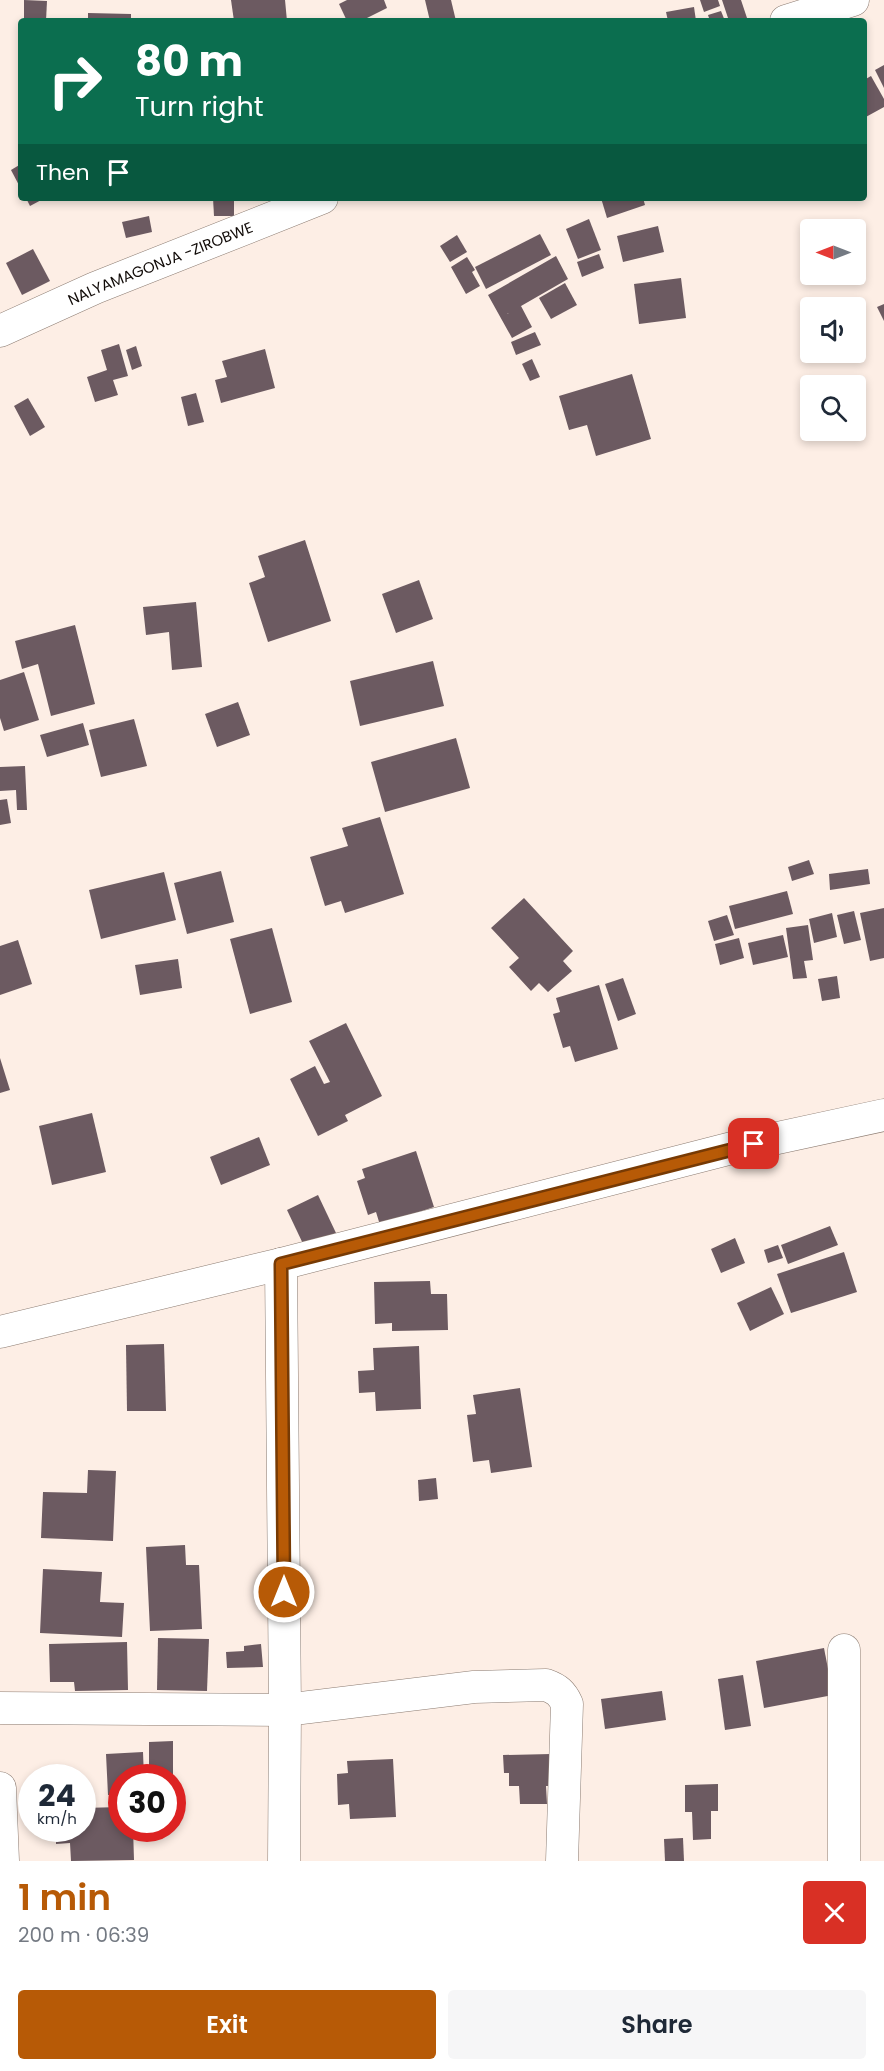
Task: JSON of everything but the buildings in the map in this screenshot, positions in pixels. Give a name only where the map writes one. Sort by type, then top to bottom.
[{"type":"street","points":[[796,18],[853,0]]},
{"type":"street","name":"NALYAMAGONJA -ZIROBWE","points":[[0,330],[95,288],[314,201]]},
{"type":"street","points":[[0,1332],[281,1264],[732,1148],[884,1115]]},
{"type":"street","points":[[281,1264],[284,1861]]},
{"type":"street","points":[[843,1650],[843,1861]]},
{"type":"street","points":[[0,1708],[285,1710],[474,1687],[546,1685],[563,1695],[567,1704],[562,1861]]},
{"type":"street","points":[[0,1788],[3,1861]]},
{"type":"route","points":[[284,1592],[281,1264],[754,1144]]}]
